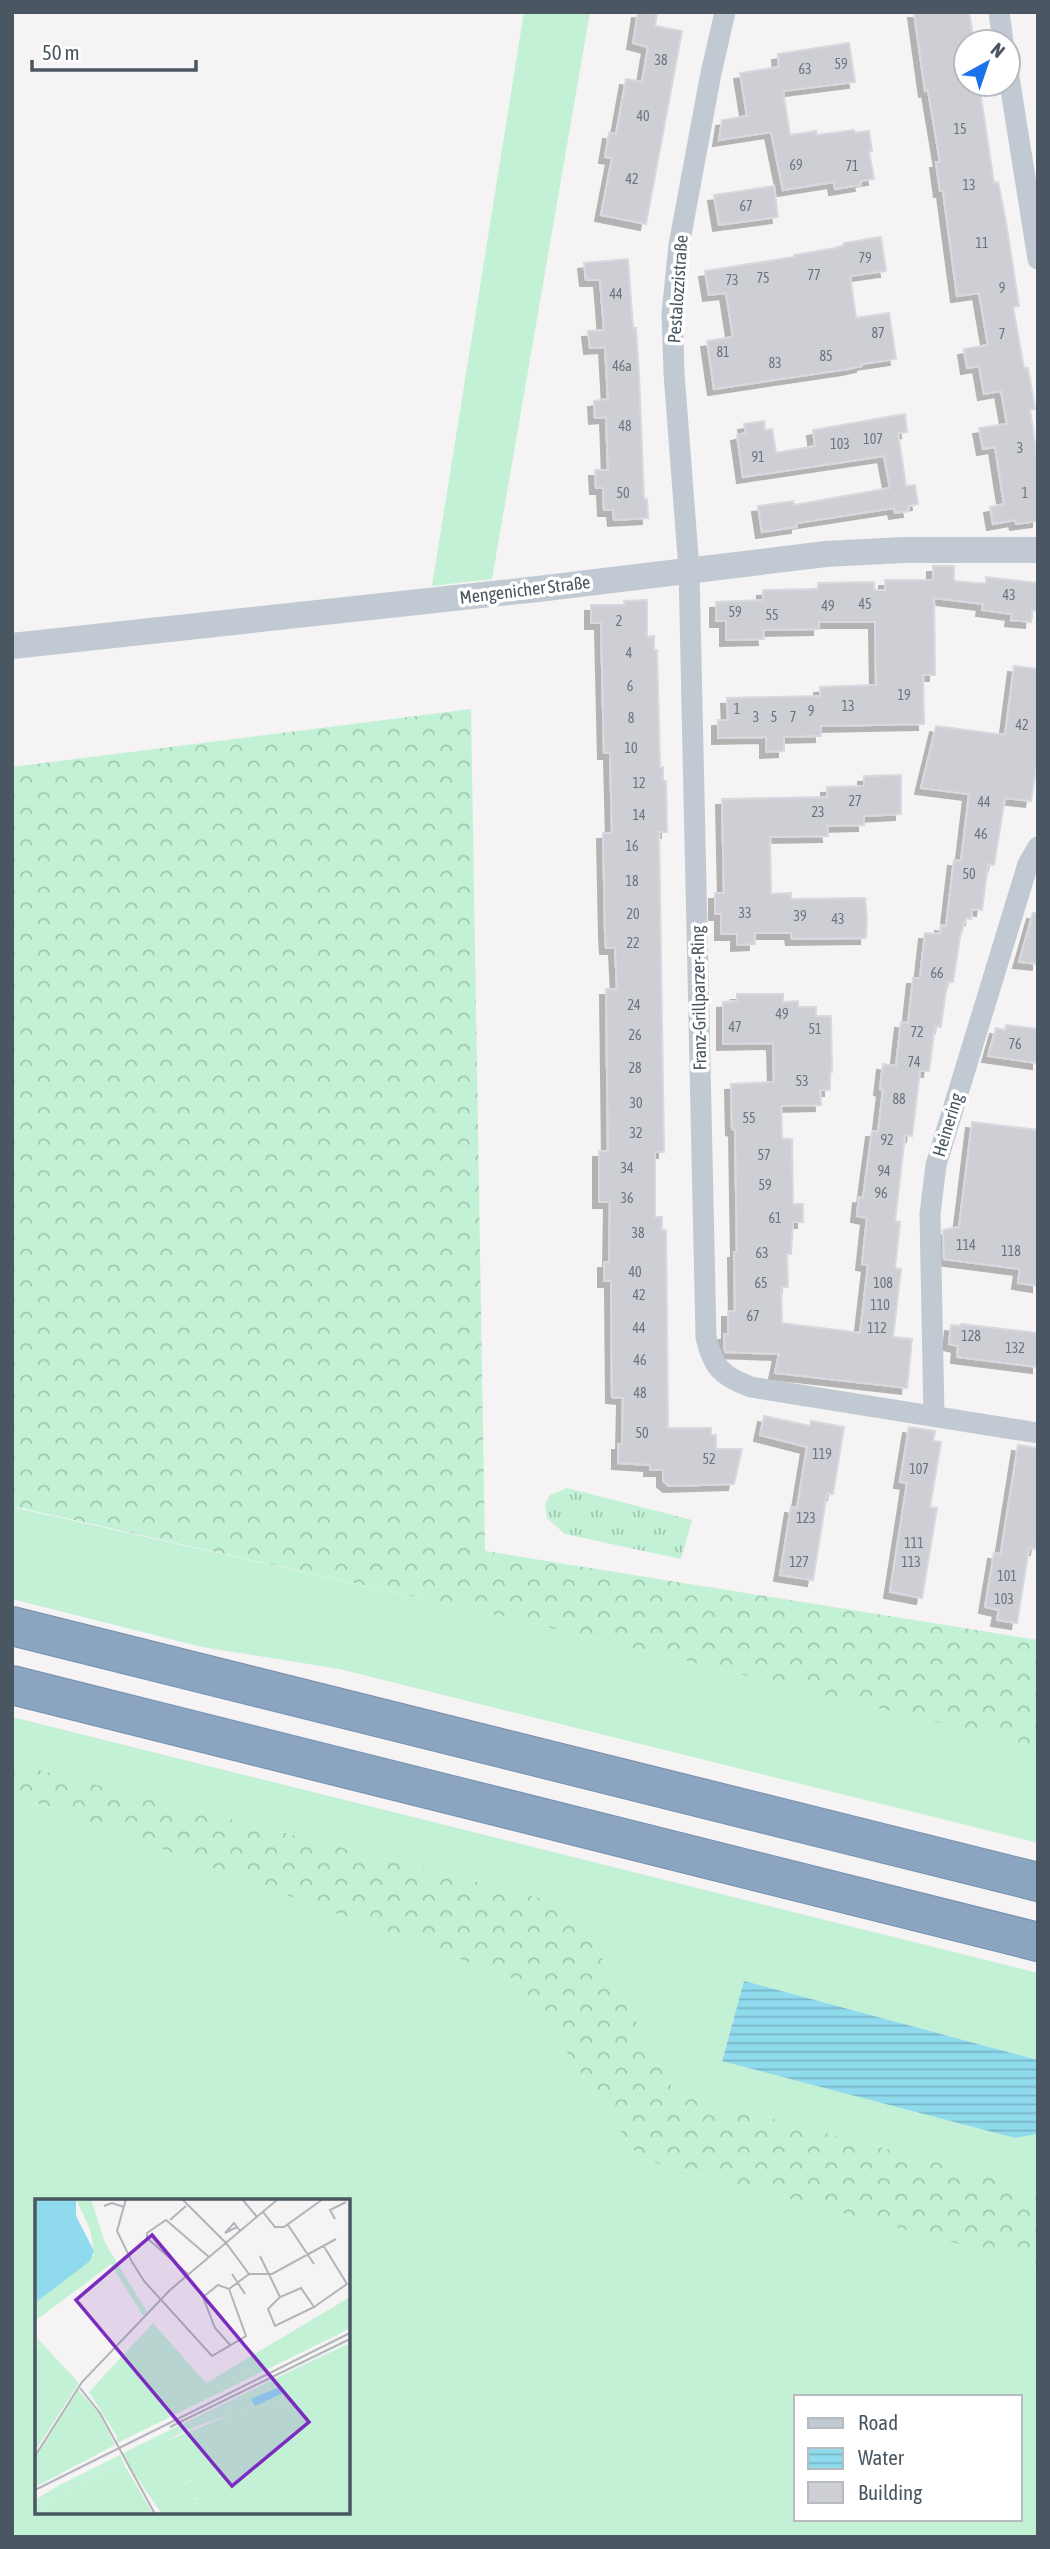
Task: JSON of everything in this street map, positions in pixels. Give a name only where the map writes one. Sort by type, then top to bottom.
[{"type":"highway","points":[[12,1626],[1038,1882]]},
{"type":"highway","points":[[12,1685],[1038,1942]]},
{"type":"street","name":"Pestalozzistraße","points":[[690,570],[674,373],[673,313],[679,245],[725,12]]},
{"type":"street","points":[[1012,98],[1038,259]]},
{"type":"street","name":"Mengenicher Straße","points":[[12,646],[826,554],[903,550],[1038,550]]},
{"type":"street","name":"Franz-Grillparzer-Ring","points":[[690,570],[706,1337],[710,1354],[717,1368],[726,1376],[751,1387],[934,1416]]},
{"type":"street","name":"Heinering","points":[[934,1416],[929,1214],[936,1166],[1028,864],[1038,847]]},
{"type":"street","points":[[934,1416],[1038,1433]]},
{"type":"green space","points":[[524,12],[590,12],[492,579],[432,586]]},
{"type":"green space","points":[[471,709],[485,1551],[1038,1640],[1038,1747],[522,1621],[12,1506],[12,767]]},
{"type":"green space","points":[[567,1488],[692,1520],[681,1559],[565,1534],[547,1518],[545,1505],[550,1495]]},
{"type":"green space","points":[[12,1507],[522,1621],[1038,1747],[1038,1843],[340,1669],[202,1647],[12,1599]]},
{"type":"green space","points":[[12,1717],[1038,1973],[1038,2060],[744,1981],[722,2060],[1015,2138],[1038,2134],[1038,2189],[675,2093],[574,1907],[12,1763]]},
{"type":"green space","points":[[12,1763],[574,1907],[675,2093],[1038,2189],[1038,2265],[640,2159],[517,1980],[37,1803],[12,1798]]},
{"type":"green space","points":[[12,1798],[37,1803],[517,1980],[640,2159],[1038,2265],[1038,2537],[12,2537]]},
{"type":"water","points":[[744,1981],[1038,2060],[1038,2134],[1015,2138],[722,2061]]},
{"type":"building","points":[[638,12],[657,14],[655,26],[682,31],[646,224],[601,215],[612,158],[605,157],[609,133],[616,134],[626,79],[642,82],[648,47],[633,43]]},
{"type":"building","points":[[914,12],[969,12],[972,28],[952,28],[952,98],[981,98],[994,183],[998,182],[1019,306],[1013,307],[1024,368],[1028,368],[1035,409],[1030,410],[1038,463],[1038,521],[1016,524],[1015,520],[993,524],[990,507],[1004,504],[995,447],[983,449],[979,428],[1007,424],[1001,391],[984,394],[979,366],[967,368],[964,349],[988,345],[979,293],[957,296],[943,191],[940,191],[936,162],[940,162],[928,90],[925,91]]},
{"type":"building","points":[[849,43],[855,82],[783,91],[790,135],[816,131],[817,135],[854,130],[855,133],[869,131],[874,179],[860,181],[861,185],[835,189],[834,182],[783,190],[771,132],[719,140],[722,120],[747,116],[740,73],[779,67],[778,54]]},
{"type":"building","points":[[774,186],[778,217],[719,225],[714,195]]},
{"type":"building","points":[[881,237],[886,271],[850,276],[856,318],[889,313],[896,359],[714,389],[707,341],[733,337],[726,293],[709,295],[705,271],[794,257],[835,248],[844,243]]},
{"type":"building","points":[[628,259],[633,328],[636,328],[644,499],[647,499],[648,518],[614,520],[613,510],[604,510],[603,488],[596,488],[595,470],[608,470],[606,417],[595,418],[594,401],[608,399],[605,347],[590,348],[588,331],[604,330],[600,280],[586,280],[584,263]]},
{"type":"building","points":[[905,414],[907,432],[898,433],[906,486],[915,485],[918,504],[908,506],[909,511],[895,513],[894,508],[797,523],[797,527],[762,532],[758,506],[793,501],[794,505],[890,488],[884,456],[743,477],[737,435],[746,433],[744,424],[764,421],[765,430],[772,429],[776,453],[815,446],[813,430]]},
{"type":"building","points":[[933,566],[954,566],[954,581],[986,584],[986,577],[1038,583],[1038,611],[1032,610],[1031,622],[1011,620],[1012,614],[982,610],[983,604],[934,598],[935,675],[923,675],[924,724],[821,726],[821,736],[784,737],[784,751],[766,752],[766,737],[718,738],[718,720],[728,720],[727,698],[820,696],[820,687],[876,685],[875,622],[819,622],[819,629],[763,630],[764,639],[726,640],[726,621],[716,621],[716,602],[763,600],[763,590],[818,589],[818,583],[874,582],[874,590],[885,590],[885,580],[933,580]]},
{"type":"building","points":[[647,600],[647,637],[654,636],[654,650],[657,650],[660,767],[663,767],[663,781],[666,781],[667,832],[659,832],[664,1152],[655,1152],[655,1217],[662,1217],[662,1230],[666,1230],[668,1428],[711,1428],[711,1435],[716,1435],[716,1449],[742,1449],[734,1484],[669,1486],[663,1481],[663,1470],[650,1470],[650,1465],[618,1463],[618,1444],[622,1444],[623,1398],[612,1397],[611,1281],[604,1281],[604,1262],[609,1262],[610,1202],[599,1202],[599,1151],[608,1151],[606,989],[617,989],[615,948],[606,948],[605,931],[603,833],[612,833],[610,753],[604,753],[601,623],[591,623],[591,605],[625,605],[624,601]]},
{"type":"building","points":[[1014,666],[1038,669],[1038,757],[1031,801],[1005,798],[994,865],[988,864],[982,910],[972,909],[971,919],[966,918],[953,982],[947,982],[941,1027],[935,1026],[929,1071],[920,1071],[912,1136],[905,1135],[895,1221],[900,1222],[895,1268],[901,1269],[893,1337],[912,1339],[907,1388],[775,1373],[779,1354],[725,1352],[724,1334],[728,1334],[728,1311],[735,1311],[734,1252],[737,1252],[735,1130],[732,1129],[731,1084],[774,1082],[773,1043],[723,1044],[723,1002],[737,1001],[737,994],[783,994],[783,1002],[798,1001],[798,1007],[816,1007],[816,1016],[831,1016],[830,1090],[820,1090],[821,1105],[781,1106],[782,1139],[792,1139],[793,1204],[803,1204],[803,1222],[793,1222],[791,1254],[787,1254],[788,1287],[781,1287],[782,1323],[860,1333],[868,1265],[862,1264],[867,1218],[857,1216],[859,1197],[863,1198],[872,1131],[878,1131],[883,1064],[896,1066],[901,1022],[908,1023],[913,978],[920,978],[925,933],[940,934],[941,925],[946,926],[954,860],[961,861],[969,794],[921,788],[936,726],[1005,735]]},
{"type":"building","points":[[901,775],[901,814],[864,816],[864,825],[827,826],[828,836],[770,837],[771,894],[791,893],[791,899],[865,898],[866,938],[792,939],[791,933],[755,933],[755,944],[737,945],[737,934],[721,934],[721,914],[715,914],[715,893],[724,893],[722,799],[827,797],[827,787],[864,786],[864,776]]},
{"type":"building","points":[[1033,913],[1038,914],[1038,964],[1019,962]]},
{"type":"building","points":[[1006,1025],[1038,1029],[1038,1063],[988,1056],[996,1028],[1005,1030]]},
{"type":"building","points":[[972,1122],[1038,1130],[1038,1286],[1018,1283],[1020,1269],[944,1259],[943,1230],[959,1227]]},
{"type":"building","points":[[951,1325],[1038,1333],[1038,1367],[957,1357],[958,1346],[949,1344]]},
{"type":"building","points":[[764,1416],[810,1426],[811,1421],[844,1427],[833,1494],[827,1493],[813,1580],[780,1575],[791,1507],[797,1508],[807,1447],[760,1435]]},
{"type":"building","points":[[909,1427],[935,1431],[933,1441],[941,1442],[930,1507],[937,1508],[922,1598],[890,1592],[907,1483],[900,1482]]},
{"type":"building","points":[[1018,1445],[1038,1448],[1038,1535],[1036,1549],[1029,1548],[1017,1623],[997,1620],[999,1610],[985,1607],[994,1553],[1001,1554]]}]
